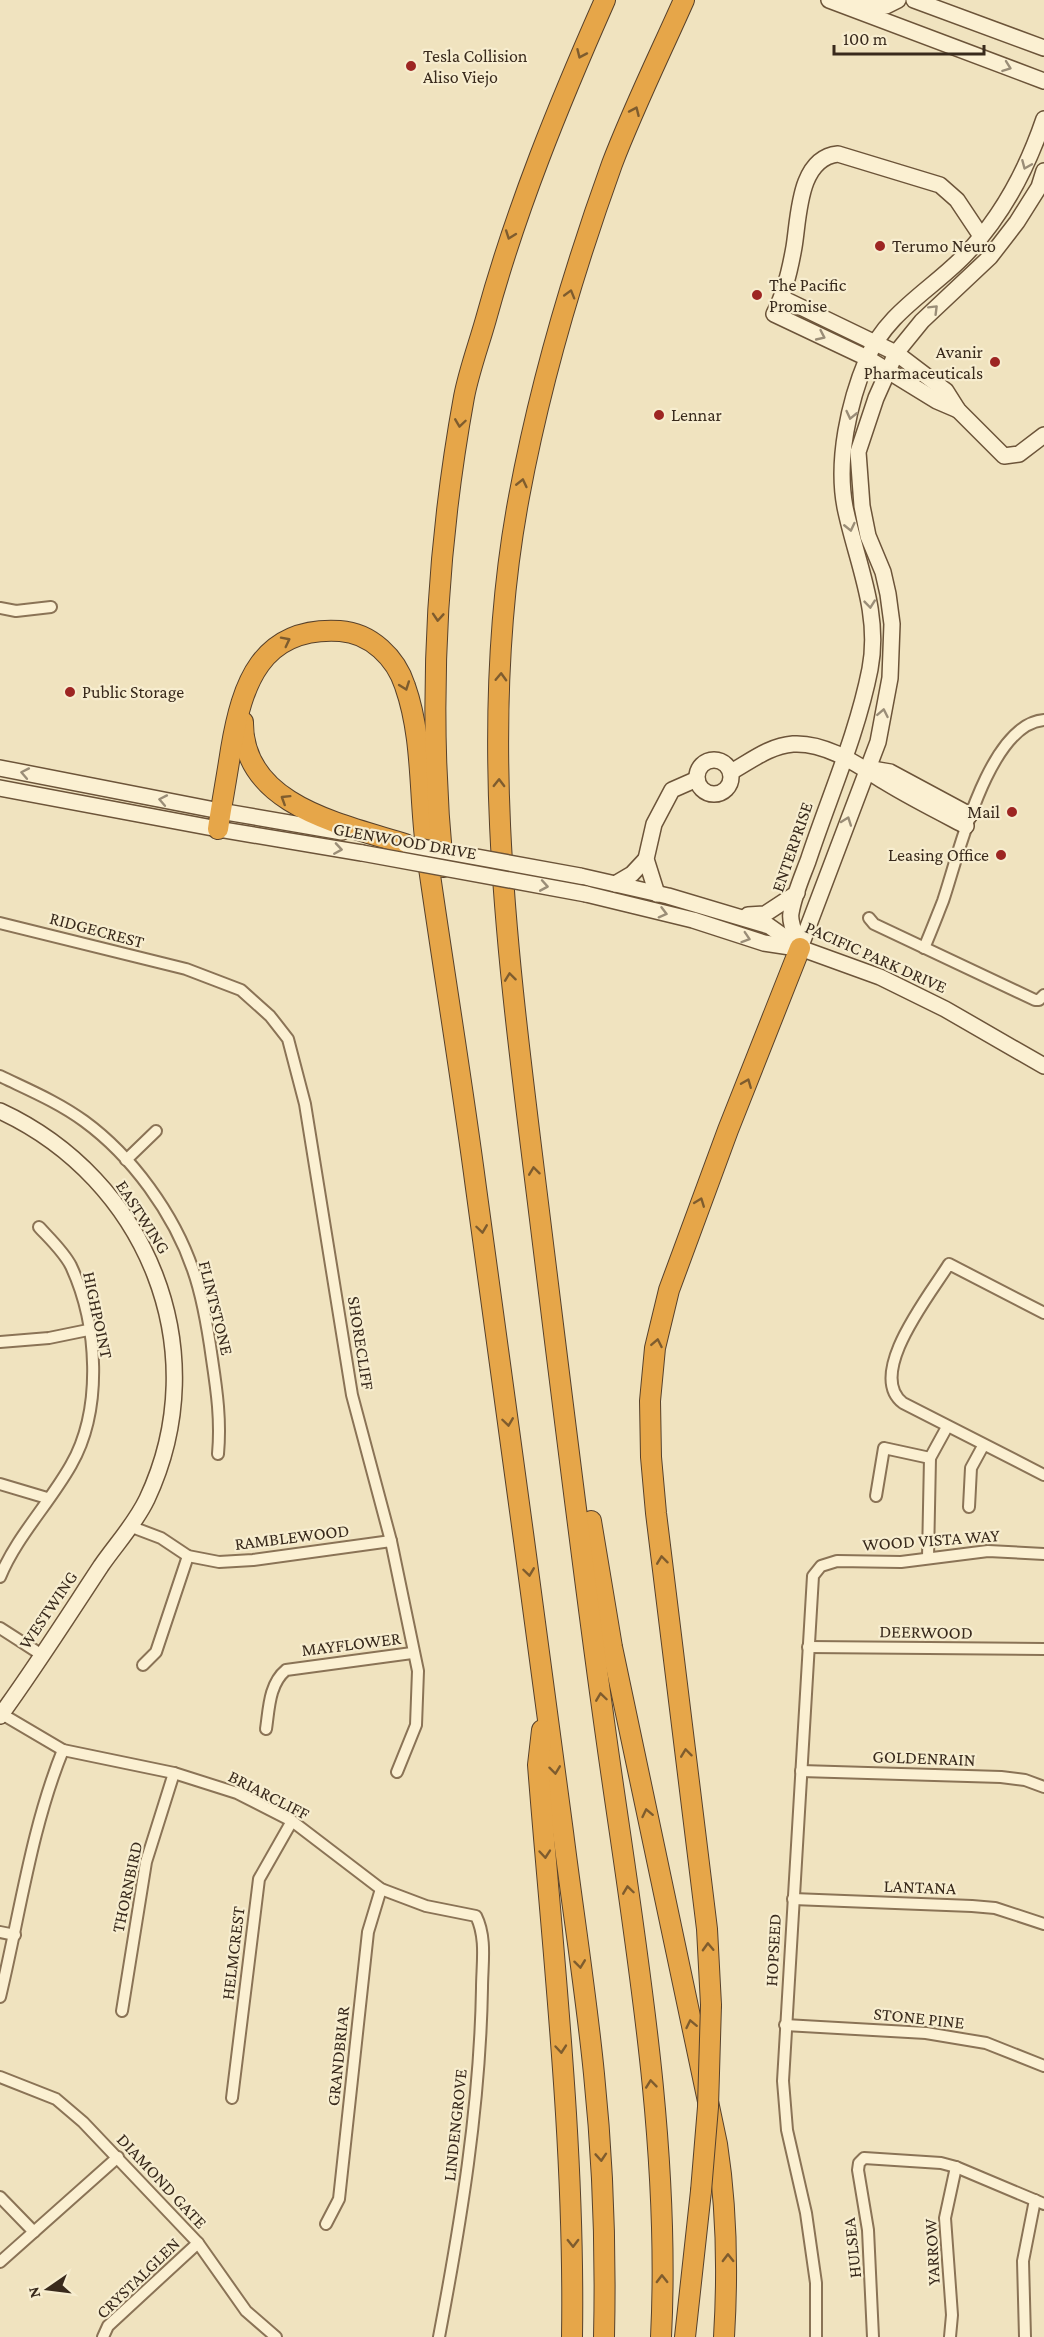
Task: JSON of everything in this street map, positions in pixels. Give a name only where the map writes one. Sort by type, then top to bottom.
[{"type":"highway","points":[[465,1108],[436,801],[437,631],[444,541],[464,396],[508,240],[568,84],[605,0]]},
{"type":"highway","points":[[661,2337],[662,2258],[657,2146],[641,1984],[596,1663],[541,1229],[509,964],[498,824],[502,647],[521,488],[547,373],[578,264],[614,158],[683,0]]},
{"type":"highway","points":[[219,820],[239,704],[248,683],[268,652],[285,640],[304,634],[330,630],[350,631],[370,640],[393,661],[403,678],[411,705],[422,813],[545,1691],[595,2080],[606,2260],[604,2337]]},
{"type":"highway","points":[[248,683],[244,740],[248,757],[258,774],[273,791],[298,807],[359,832],[405,844]]},
{"type":"highway","points":[[685,2337],[708,2107],[711,2005],[707,1929],[656,1513],[651,1457],[650,1401],[655,1348],[679,1257],[800,948]]},
{"type":"highway","points":[[541,1229],[612,1647],[717,2144],[727,2218],[728,2278],[724,2337]]},
{"type":"highway","points":[[545,1691],[538,1766],[569,2157],[573,2244],[572,2337]]},
{"type":"main road","points":[[836,3],[886,6],[898,0]]},
{"type":"main road","points":[[914,0],[1044,48]]},
{"type":"main road","points":[[836,3],[905,31],[1044,81]]},
{"type":"main road","name":"ENTERPRISE","points":[[800,948],[790,915],[844,758],[870,668],[872,638],[870,597],[844,504],[843,449],[857,390],[871,352],[904,308],[963,258],[981,236],[1022,174],[1044,119]]},
{"type":"main road","points":[[981,236],[957,200],[940,185],[838,154],[829,155],[819,161],[805,187],[782,298],[774,314],[871,352],[896,353],[946,391],[958,410],[1004,456],[1019,454],[1044,435]]},
{"type":"main road","points":[[800,948],[866,768],[878,742],[890,678],[892,624],[883,572],[868,536],[862,506],[858,452],[896,353],[922,321],[990,257],[1017,222],[1039,187],[1044,171]]},
{"type":"main road","points":[[782,298],[871,352],[888,371],[937,401],[958,410]]},
{"type":"main road","points":[[731,772],[770,749],[794,744],[819,747],[866,768],[891,772],[968,820]]},
{"type":"main road","points":[[713,759],[722,761],[731,772],[729,786],[722,793],[711,794],[698,783],[700,767],[713,759]]},
{"type":"main road","name":"GLENWOOD DRIVE","points":[[0,768],[362,853],[586,894],[693,920],[764,943],[800,948]]},
{"type":"main road","points":[[615,884],[632,874],[646,859],[654,824],[669,796],[676,797],[698,783]]},
{"type":"main road","name":"GLENWOOD DRIVE","points":[[0,788],[219,820],[359,832]]},
{"type":"main road","name":"GLENWOOD DRIVE","points":[[405,844],[580,876]]},
{"type":"main road","points":[[646,859],[657,894]]},
{"type":"main road","name":"PACIFIC PARK DRIVE","points":[[580,876],[739,915],[769,926],[800,948],[880,977],[923,998],[1044,1066]]},
{"type":"main road","points":[[739,915],[765,914],[797,893]]},
{"type":"main road","name":"EASTWING","points":[[0,1111],[22,1121],[54,1143],[102,1187],[140,1242],[165,1299],[175,1354],[171,1422],[157,1476],[132,1527]]},
{"type":"main road","name":"WESTWING","points":[[1,1715],[107,1557],[132,1527]]},
{"type":"street","points":[[0,608],[16,611],[51,607]]},
{"type":"street","points":[[924,948],[943,902],[968,820],[988,774],[1006,746],[1026,726],[1044,720]]},
{"type":"street","points":[[868,918],[874,924],[1035,1000],[1039,1000],[1044,995]]},
{"type":"street","name":"RIDGECREST","points":[[0,923],[186,969]]},
{"type":"street","name":"SHORECLIFF","points":[[186,969],[241,990],[270,1016],[288,1039],[305,1104],[352,1395],[391,1541],[412,1653],[418,1671],[416,1725],[397,1772]]},
{"type":"street","name":"FLINTSTONE","points":[[0,1076],[52,1101],[85,1122],[126,1160],[149,1188],[169,1220],[193,1270],[208,1330],[221,1421],[218,1454]]},
{"type":"street","points":[[126,1160],[156,1131]]},
{"type":"street","name":"HIGHPOINT","points":[[0,1577],[8,1558],[71,1466],[86,1430],[92,1395],[93,1366],[81,1295],[70,1264],[39,1227]]},
{"type":"street","points":[[1044,1313],[949,1264],[896,1350],[891,1368],[892,1388],[897,1398],[983,1446],[1044,1475]]},
{"type":"street","points":[[0,1342],[50,1338],[88,1330]]},
{"type":"street","points":[[927,1558],[930,1458],[947,1427]]},
{"type":"street","points":[[969,1507],[971,1468],[983,1446]]},
{"type":"street","points":[[876,1496],[884,1448],[930,1458]]},
{"type":"street","points":[[0,1484],[47,1498]]},
{"type":"street","name":"RAMBLEWOOD","points":[[132,1527],[161,1538],[188,1556],[219,1562],[253,1560],[391,1541]]},
{"type":"street","name":"WOOD VISTA WAY","points":[[821,1566],[837,1561],[870,1563],[988,1551],[1044,1554]]},
{"type":"street","points":[[143,1665],[156,1652],[188,1556]]},
{"type":"street","name":"HOPSEED","points":[[816,2337],[816,2283],[806,2213],[787,2130],[783,2081],[813,1576],[821,1566]]},
{"type":"street","points":[[0,1628],[42,1655]]},
{"type":"street","name":"DEERWOOD","points":[[808,1647],[1044,1649]]},
{"type":"street","name":"MAYFLOWER","points":[[266,1729],[273,1687],[277,1677],[285,1670],[412,1653]]},
{"type":"street","name":"BRIARCLIFF","points":[[1,1715],[63,1750],[174,1773],[237,1793],[292,1821],[381,1889],[426,1906],[476,1917]]},
{"type":"street","points":[[0,1997],[32,1848],[47,1790],[63,1750]]},
{"type":"street","name":"GOLDENRAIN","points":[[801,1770],[1001,1778],[1025,1780],[1044,1787]]},
{"type":"street","name":"THORNBIRD","points":[[122,2011],[146,1862],[167,1802],[174,1773]]},
{"type":"street","name":"HELMCREST","points":[[232,2098],[259,1879],[292,1821]]},
{"type":"street","name":"GRANDBRIAR","points":[[326,2224],[339,2199],[368,1932],[381,1889]]},
{"type":"street","name":"LANTANA","points":[[793,1899],[972,1905],[995,1908],[1044,1924]]},
{"type":"street","name":"LINDENGROVE","points":[[439,2337],[465,2191],[476,2102],[483,1929],[476,1917]]},
{"type":"street","points":[[0,1932],[15,1935]]},
{"type":"street","name":"STONE PINE","points":[[785,2025],[926,2033],[986,2043],[1044,2066]]},
{"type":"street","name":"DIAMOND GATE","points":[[0,2077],[56,2099],[118,2157],[198,2243],[246,2311],[272,2336]]},
{"type":"street","points":[[0,2262],[118,2157]]},
{"type":"street","name":"HULSEA","points":[[873,2337],[868,2230],[858,2170],[859,2163],[864,2158],[941,2163],[956,2167]]},
{"type":"street","points":[[956,2167],[1039,2202],[1023,2261],[1025,2337]]},
{"type":"street","name":"YARROW","points":[[951,2337],[952,2315],[945,2218],[956,2167]]},
{"type":"street","points":[[0,2198],[34,2232]]},
{"type":"street","name":"CRYSTALGLEN","points":[[103,2337],[108,2326],[198,2243]]},
{"type":"place","name":"Tesla Collision Aliso Viejo","points":[[411,66]]},
{"type":"place","name":"Terumo Neuro","points":[[880,246]]},
{"type":"place","name":"The Pacific Promise","points":[[757,295]]},
{"type":"place","name":"Avanir Pharmaceuticals","points":[[995,362]]},
{"type":"place","name":"Lennar","points":[[659,415]]},
{"type":"place","name":"Public Storage","points":[[70,692]]},
{"type":"place","name":"Mail","points":[[1012,812]]},
{"type":"place","name":"Leasing Office","points":[[1001,855]]}]
